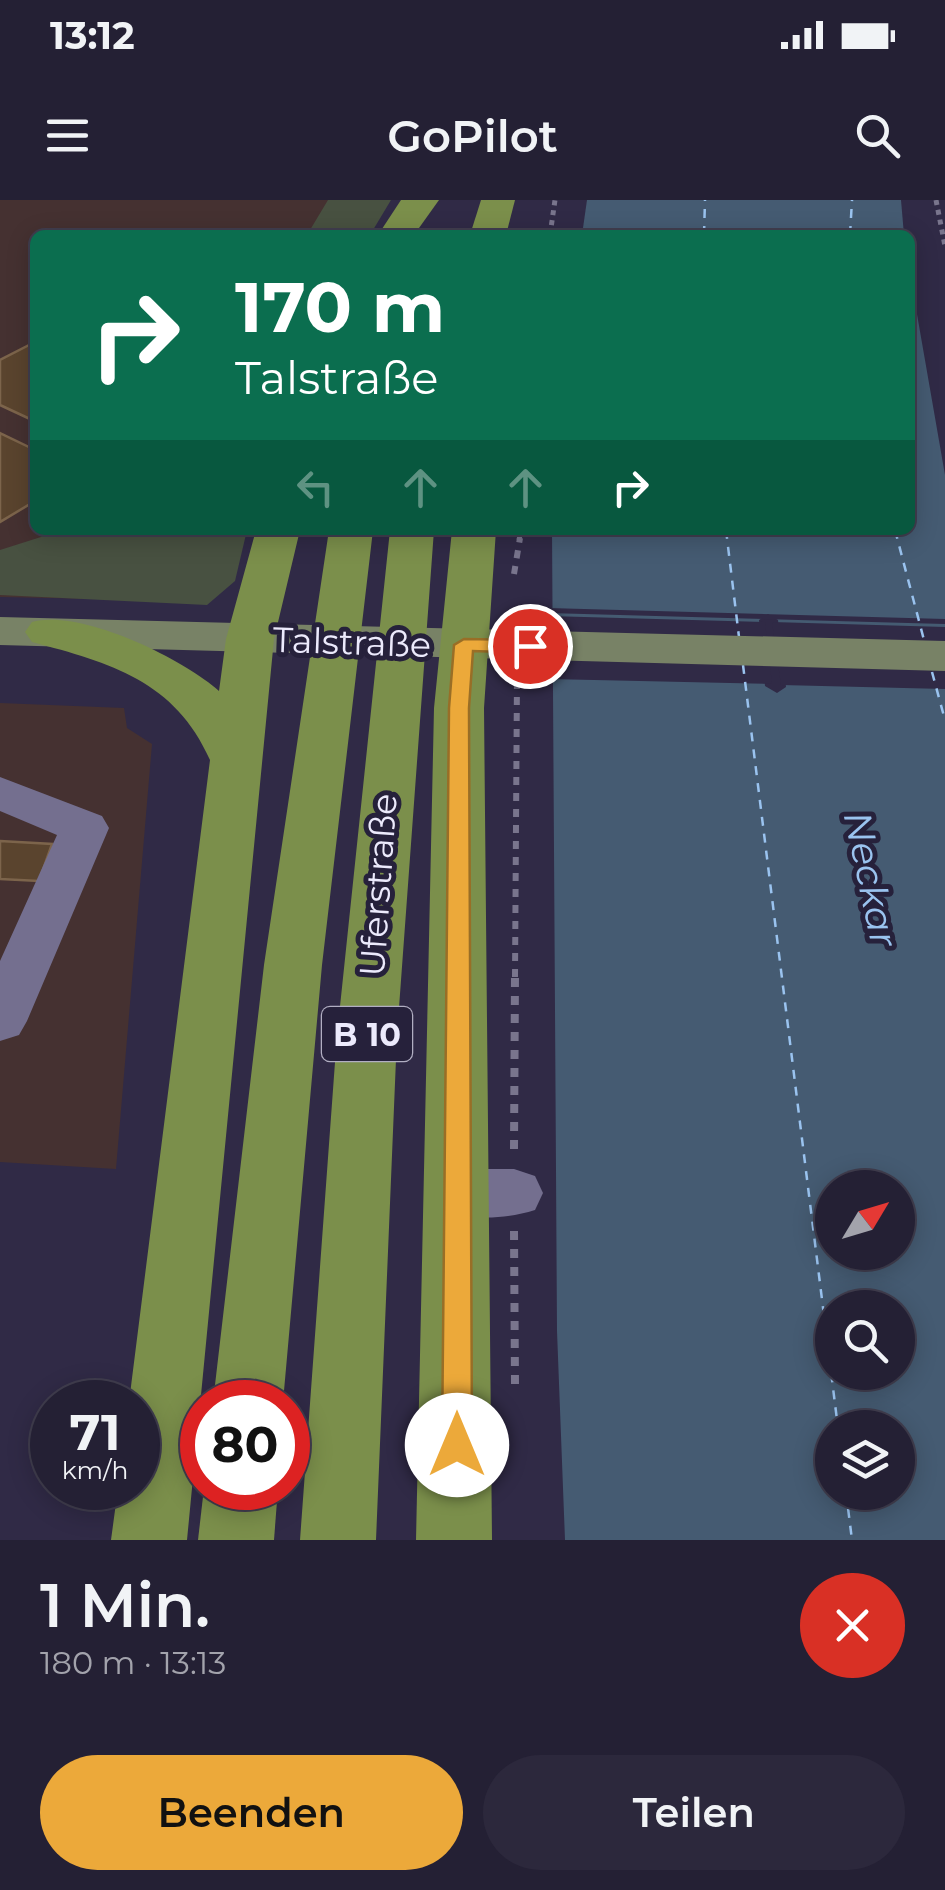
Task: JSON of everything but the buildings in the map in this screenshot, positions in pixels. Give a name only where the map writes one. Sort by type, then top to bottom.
[{"type":"highway","points":[[399,230],[422,200]]},
{"type":"highway","points":[[437,230],[446,200]]},
{"type":"highway","points":[[489,230],[498,200]]},
{"type":"highway","points":[[149,1540],[235,759],[265,640],[277,535]]},
{"type":"highway","name":"Uferstraße","points":[[250,1380],[263,1232],[321,726],[350,535]]},
{"type":"highway","name":"Uferstraße","points":[[338,1540],[352,1234],[390,728],[411,535]]},
{"type":"highway","name":"B 10","points":[[454,1540],[486,1193],[459,728],[478,652],[474,535]]},
{"type":"highway","points":[[49,632],[106,647],[170,676],[218,719],[228,734],[235,759]]},
{"type":"highway","points":[[236,1540],[239,1510]]},
{"type":"main road","name":"Talstraße","points":[[0,631],[478,652],[945,656]]},
{"type":"lane","points":[[0,793],[85,828],[0,1021]]},
{"type":"path","points":[[551,230],[555,200]]},
{"type":"path","points":[[936,200],[945,246]]},
{"type":"path","points":[[510,582],[518,569],[520,535]]},
{"type":"path","points":[[478,652],[486,1193],[514,1386]]},
{"type":"shaded area","points":[[0,200],[380,200],[363,230],[30,230],[30,535],[225,535],[203,601],[0,597]]},
{"type":"shaded area","points":[[0,703],[124,708],[127,728],[152,744],[116,1169],[0,1162]]},
{"type":"green space","points":[[328,200],[391,200],[373,230],[310,230]]},
{"type":"green space","points":[[47,535],[246,535],[235,581],[207,605],[0,595],[0,550]]},
{"type":"water","points":[[587,200],[901,200],[904,230],[583,230]]},
{"type":"water","name":"Neckar","points":[[915,303],[945,475],[945,1540],[565,1540],[557,1331],[552,535],[915,535]],"holes":[[[768,614],[778,620],[786,687],[777,693],[765,686],[759,620]]]},
{"type":"pier","points":[[548,608],[945,619],[945,624],[548,613]]},
{"type":"pier","points":[[548,616],[765,622],[772,684],[549,679]]},
{"type":"pier","points":[[772,622],[945,627],[945,689],[781,685]]},
{"type":"ferry route","points":[[704,230],[705,200]]},
{"type":"ferry route","points":[[850,230],[852,200]]},
{"type":"ferry route","points":[[727,535],[739,637]]},
{"type":"ferry route","points":[[896,535],[924,640]]},
{"type":"ferry route","points":[[743,665],[836,1410]]},
{"type":"ferry route","points":[[932,672],[945,720]]},
{"type":"ferry route","points":[[848,1510],[852,1540]]},
{"type":"route","points":[[457,1445],[459,708],[464,645],[530,646]]}]
